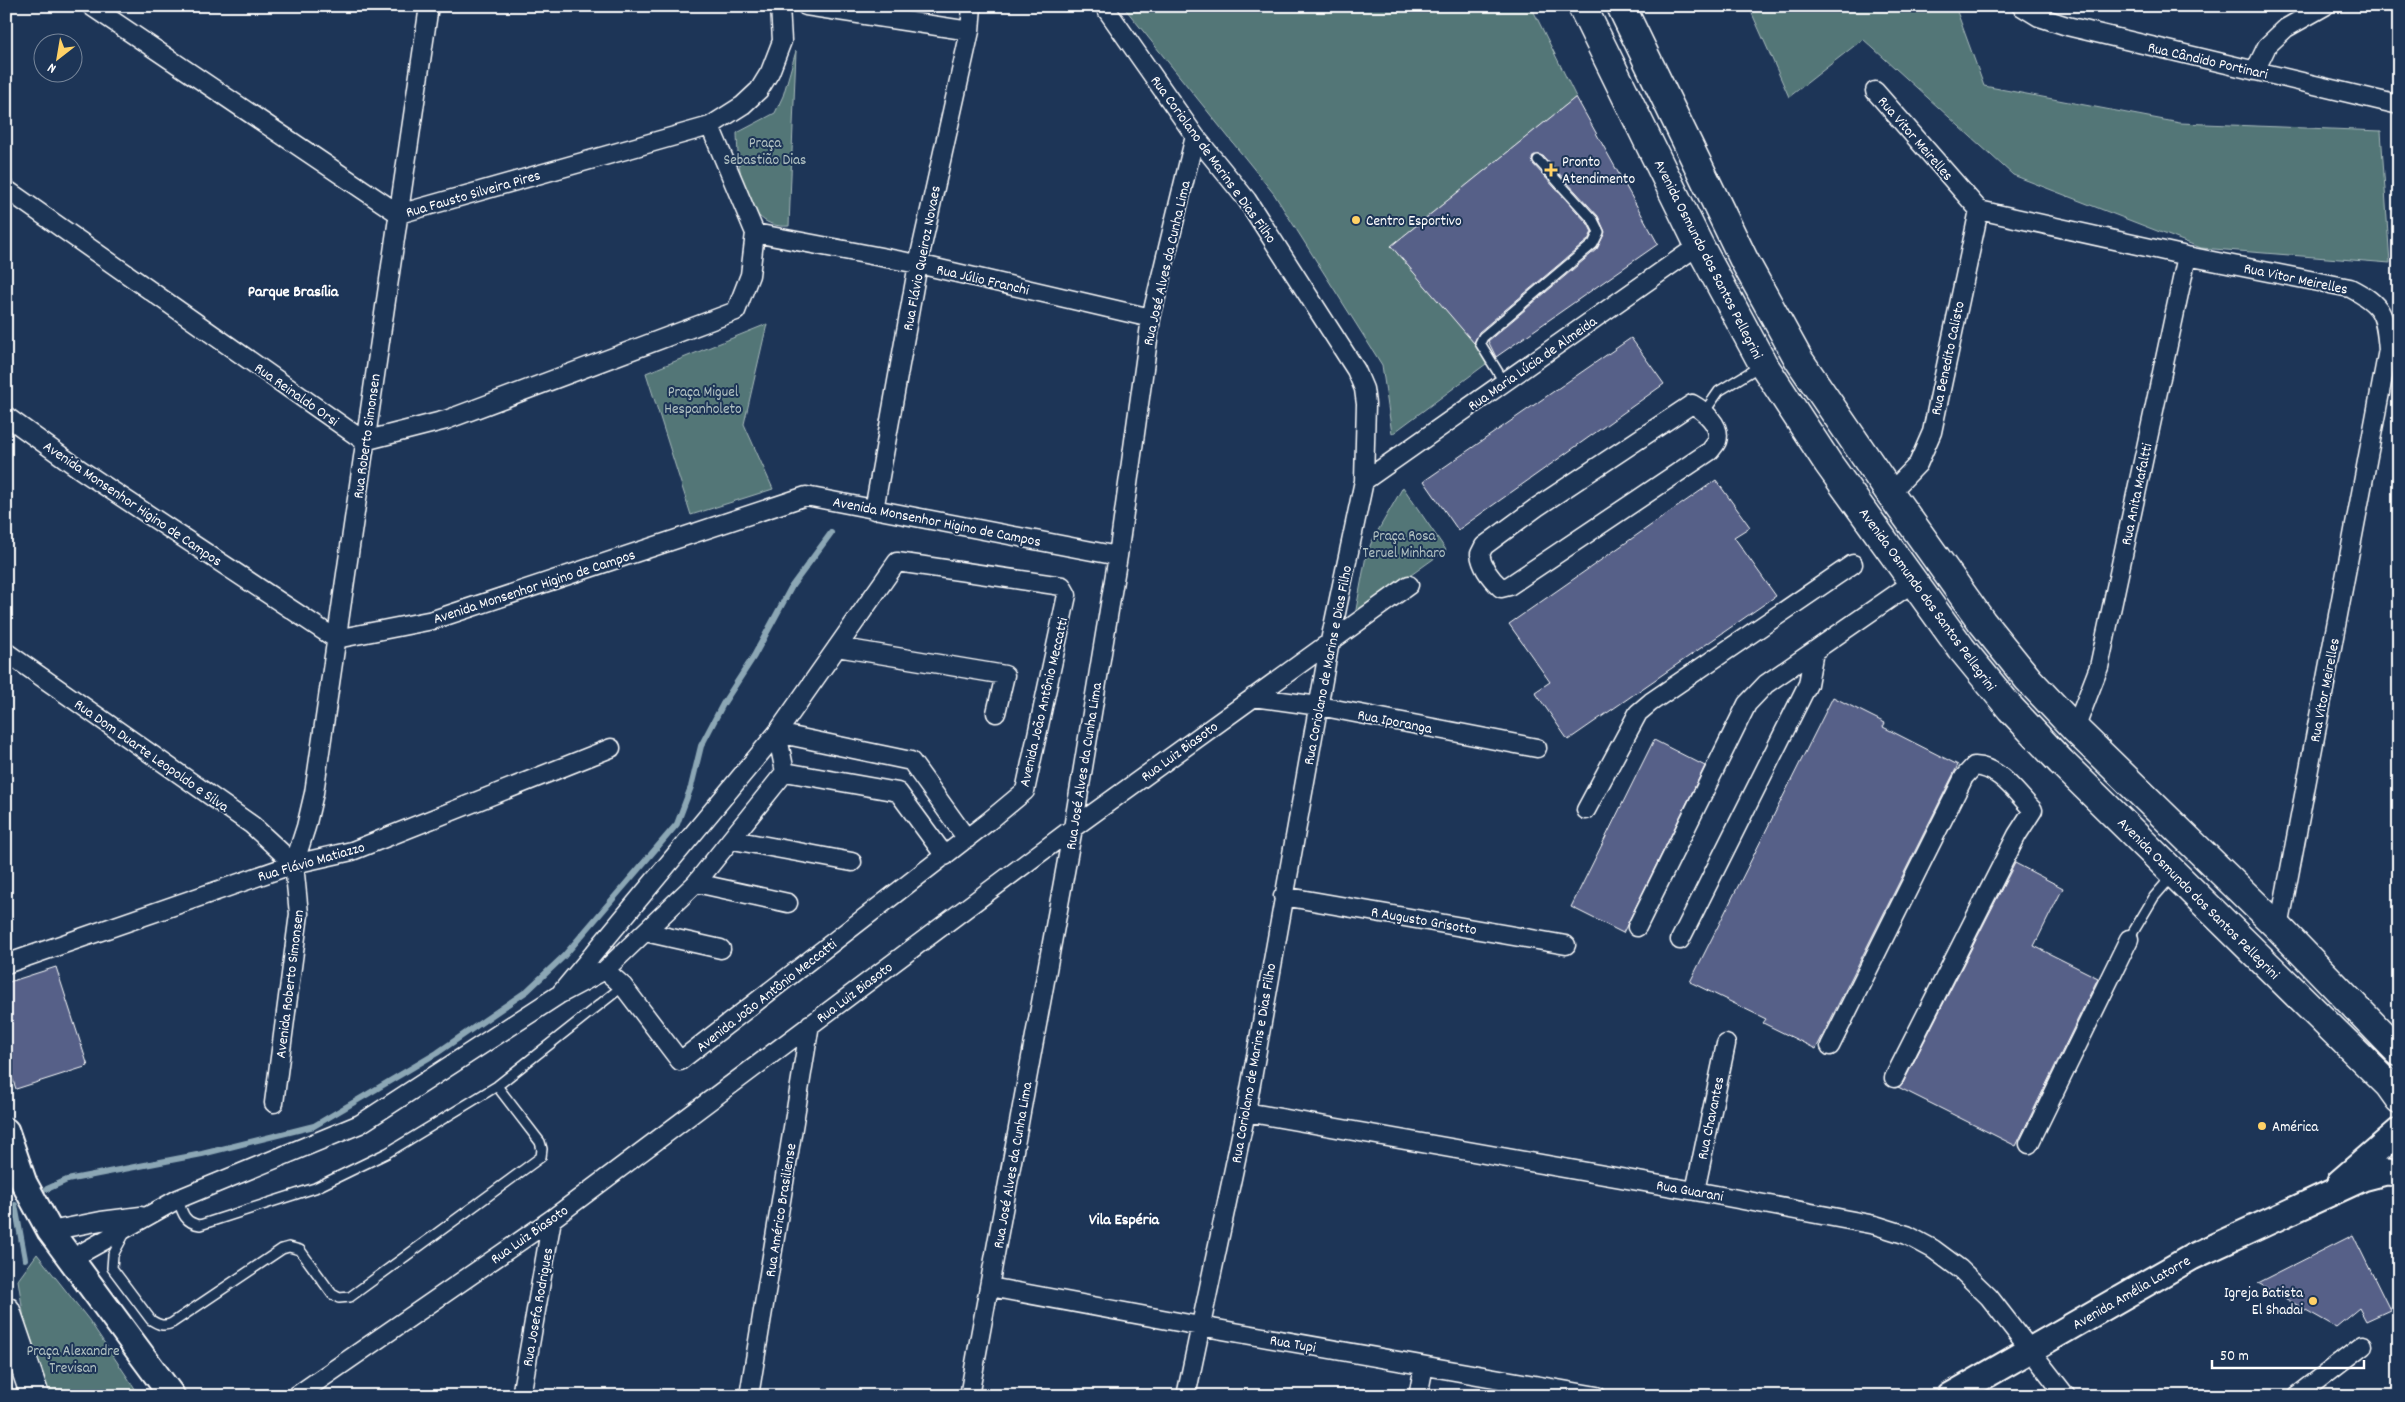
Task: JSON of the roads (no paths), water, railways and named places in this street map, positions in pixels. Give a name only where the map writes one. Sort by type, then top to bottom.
[{"type":"main road","name":"Avenida Osmundo dos Santos Pellegrini","points":[[1620,6],[1644,51],[1744,260],[1799,360],[1890,493],[1982,622],[2028,679],[2075,729],[2279,928],[2399,1052]]},
{"type":"main road","name":"Avenida Osmundo dos Santos Pellegrini","points":[[1584,10],[1699,245],[1763,364],[1828,463],[1915,581],[1961,648],[2011,709],[2061,762],[2389,1085],[2399,1099]]},
{"type":"main road","points":[[1584,10],[1606,12],[1614,18],[1627,36],[1644,51]]},
{"type":"main road","points":[[2228,928],[2256,933],[2279,928]]},
{"type":"main road","points":[[6,1131],[24,1183],[50,1231],[172,1396]]},
{"type":"main road","name":"Avenida Amélia Latorre","points":[[2318,1200],[2399,1131]]},
{"type":"main road","name":"Avenida Amélia Latorre","points":[[1950,1396],[2192,1257],[2363,1178],[2386,1172],[2399,1174]]},
{"type":"main road","points":[[6,1311],[35,1396]]},
{"type":"street","name":"Rua Fausto Silveira Pires","points":[[90,6],[399,214],[710,126],[743,105],[759,90],[770,72],[782,40],[780,6]]},
{"type":"street","points":[[806,6],[970,31]]},
{"type":"street","name":"Rua Flávio Queiroz Novaes","points":[[874,510],[918,264],[970,31],[972,6]]},
{"type":"street","name":"Rua Coriolano de Marins e Dias Filho","points":[[1104,6],[1195,136],[1247,200],[1356,370],[1364,389],[1366,404],[1364,481],[1330,641],[1246,1112],[1186,1396]]},
{"type":"street","name":"Rua Cândido Portinari","points":[[2021,6],[2039,16],[2067,26],[2399,105]]},
{"type":"street","points":[[2255,71],[2267,46],[2286,28],[2325,6]]},
{"type":"street","name":"Rua Roberto Simonsen","points":[[294,864],[306,827],[314,793],[364,441],[430,7]]},
{"type":"street","name":"Rua Vitor Meirelles","points":[[1875,91],[1978,210],[2187,256],[2350,288],[2372,300],[2386,323],[2388,350],[2279,928]]},
{"type":"street","points":[[364,441],[446,420],[736,311],[750,275],[755,232],[710,126]]},
{"type":"street","name":"Rua José Alves da Cunha Lima","points":[[969,1396],[1073,828],[1118,556],[1151,318],[1195,136]]},
{"type":"street","name":"Rua Reinaldo Orsi","points":[[6,189],[364,441]]},
{"type":"street","name":"Rua Benedito Calisto","points":[[1890,493],[1918,464],[1932,432],[1978,210]]},
{"type":"street","name":"Rua Júlio Franchi","points":[[755,232],[918,264],[1151,318]]},
{"type":"street","name":"Rua Maria Lúcia de Almeida","points":[[1364,481],[1699,245]]},
{"type":"street","name":"Rua Anita Mafaltti","points":[[2075,729],[2099,667],[2187,256]]},
{"type":"street","points":[[1692,404],[1705,411],[1716,429],[1717,441],[1710,451],[1509,586],[1501,588],[1495,582],[1482,564],[1480,554],[1484,546],[1537,507],[1692,404]]},
{"type":"street","name":"Avenida Monsenhor Higino de Campos","points":[[6,416],[81,470],[336,639],[433,620],[806,496],[1118,556]]},
{"type":"street","name":"Avenida João Antônio Meccatti","points":[[560,994],[776,733],[897,562],[1062,586],[1067,595],[1025,791],[967,839],[680,1061],[623,986],[605,970]]},
{"type":"street","points":[[1586,810],[1638,713],[1651,702],[1853,564]]},
{"type":"street","points":[[1637,927],[1747,704],[1766,684],[1915,581]]},
{"type":"street","name":"Rua Luiz Biasoto","points":[[296,1396],[552,1218],[1073,828],[1409,585]]},
{"type":"street","points":[[837,647],[1006,675],[996,712]]},
{"type":"street","points":[[1680,940],[1808,684],[1814,651]]},
{"type":"street","name":"Rua Dom Duarte Leopoldo e Silva","points":[[6,652],[252,825],[294,864]]},
{"type":"street","name":"Rua Iporanga","points":[[1253,697],[1318,706],[1537,748]]},
{"type":"street","points":[[785,772],[776,733],[911,761],[967,839]]},
{"type":"street","name":"Rua Flávio Matiazzo","points":[[6,964],[294,864],[352,851],[611,748]]},
{"type":"street","points":[[1830,1046],[1964,777],[1974,766],[1992,770],[2003,778],[2032,810],[2016,835],[1894,1078]]},
{"type":"street","points":[[71,1259],[178,1199],[360,1124],[560,994],[605,970],[696,883],[733,840],[785,772]]},
{"type":"street","points":[[785,772],[898,792],[945,856]]},
{"type":"street","points":[[733,840],[852,862]]},
{"type":"street","name":"Avenida Roberto Simonsen","points":[[274,1103],[299,914],[294,864]]},
{"type":"street","points":[[696,883],[788,903]]},
{"type":"street","name":"R Augusto Grisotto","points":[[1283,896],[1566,945]]},
{"type":"street","points":[[645,932],[721,950]]},
{"type":"street","points":[[2029,1144],[2128,938]]},
{"type":"street","name":"Rua Américo Brasiliense","points":[[749,1396],[810,1024]]},
{"type":"street","name":"Rua Chavantes","points":[[1695,1191],[1726,1044]]},
{"type":"street","name":"Rua Guarani","points":[[1246,1112],[1695,1191],[1874,1225],[1906,1235],[1934,1249],[1960,1268],[1989,1297],[2066,1396]]},
{"type":"street","points":[[50,1231],[101,1221],[149,1215]]},
{"type":"street","name":"Rua Josefa Rodrigues","points":[[521,1396],[552,1218]]},
{"type":"street","name":"Rua Tupi","points":[[990,1287],[1597,1396]]},
{"type":"street","points":[[2297,1396],[2363,1345]]},
{"type":"street","points":[[1418,1396],[1424,1366]]},
{"type":"lane","points":[[1504,382],[1480,343],[1483,337],[1594,244],[1599,232],[1593,220],[1538,160]]},
{"type":"lane","points":[[1705,411],[1719,391],[1763,364]]},
{"type":"lane","points":[[2128,938],[2154,897],[2175,873]]},
{"type":"lane","points":[[178,1199],[182,1215],[186,1220],[200,1225],[315,1188],[387,1153],[497,1086],[623,986]]},
{"type":"lane","points":[[129,1226],[113,1255],[112,1268],[151,1320],[159,1325],[166,1326],[172,1323],[289,1246],[300,1250],[332,1294],[339,1298],[350,1297],[541,1157],[542,1149],[540,1142],[497,1086]]},
{"type":"waterway","points":[[47,1189],[67,1180],[202,1154],[314,1126],[437,1053],[527,991],[564,956],[677,824],[691,787],[701,746],[723,704],[754,656],[792,586],[831,533]]},
{"type":"waterway","points":[[15,1205],[25,1259]]},
{"type":"place","name":"Pronto Atendimento","points":[[1551,170]]},
{"type":"place","name":"Centro Esportivo","points":[[1356,220]]},
{"type":"place","name":"América","points":[[2262,1126]]},
{"type":"place","name":"Igreja Batista El Shadai","points":[[2313,1301]]},
{"type":"district","name":"Parque Brasília","points":[[293,290]]},
{"type":"district","name":"Vila Espéria","points":[[1124,1218]]},
{"type":"park label","name":"Praça Sebastião Dias","points":[[765,150]]},
{"type":"park label","name":"Praça Miguel Hespanholeto","points":[[703,400]]},
{"type":"park label","name":"Praça Rosa Teruel Minharo","points":[[1404,544]]},
{"type":"park label","name":"Praça Alexandre Trevisan","points":[[73,1358]]}]
